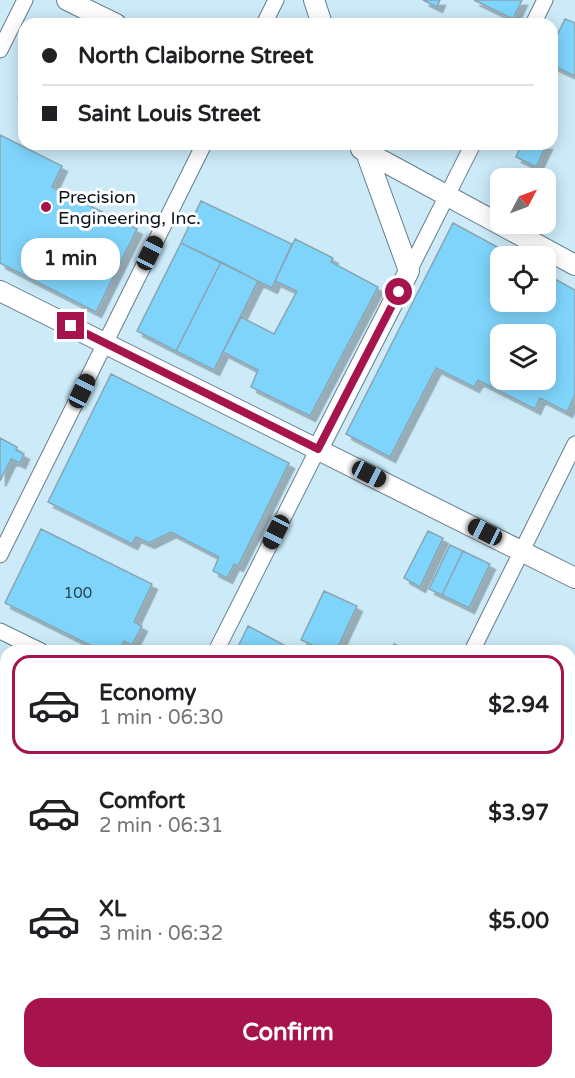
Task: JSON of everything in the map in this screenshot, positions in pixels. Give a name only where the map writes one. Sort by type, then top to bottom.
[{"type":"street","points":[[0,50],[25,0]]},
{"type":"street","points":[[67,0],[104,18]]},
{"type":"street","points":[[267,18],[276,0]]},
{"type":"street","points":[[314,0],[320,18]]},
{"type":"street","points":[[536,18],[545,0]]},
{"type":"street","points":[[0,555],[201,150]]},
{"type":"street","points":[[361,150],[409,271]]},
{"type":"street","points":[[365,150],[575,265]]},
{"type":"street","points":[[219,645],[470,150]]},
{"type":"street","points":[[0,291],[575,578]]},
{"type":"street","points":[[475,645],[575,444]]},
{"type":"street","points":[[0,631],[29,645]]},
{"type":"building","points":[[423,0],[440,0],[437,7]]},
{"type":"building","points":[[474,0],[522,0],[513,18]]},
{"type":"building","points":[[565,19],[575,23],[575,76],[558,68],[558,34]]},
{"type":"building","name":"Precision Engineering, Inc.","points":[[0,135],[18,144],[18,150],[30,150],[62,166],[52,187],[137,229],[96,312],[0,263]]},
{"type":"building","points":[[519,150],[544,150],[536,167],[516,157]]},
{"type":"building","points":[[201,201],[292,244],[272,288],[181,243]]},
{"type":"building","points":[[453,223],[496,246],[490,246],[490,312],[556,312],[556,280],[575,290],[575,395],[567,412],[540,398],[535,409],[498,390],[556,390],[556,324],[490,324],[490,386],[478,380],[474,387],[436,368],[390,457],[346,434]]},
{"type":"building","points":[[295,239],[333,258],[331,262],[378,287],[310,416],[251,387],[258,370],[223,352],[241,317],[274,334],[297,291],[275,281]]},
{"type":"building","points":[[181,243],[221,262],[176,351],[137,331]]},
{"type":"building","points":[[221,262],[258,281],[214,370],[176,351]]},
{"type":"building","points":[[111,374],[289,463],[238,566],[234,564],[227,578],[213,571],[219,557],[171,532],[149,543],[136,537],[132,544],[48,502]]},
{"type":"building","points":[[0,438],[17,447],[16,450],[24,454],[20,463],[11,459],[0,481]]},
{"type":"building","points":[[41,529],[152,584],[134,622],[142,626],[132,645],[124,641],[122,645],[90,645],[5,603]]},
{"type":"building","points":[[428,531],[443,538],[420,587],[404,578]]},
{"type":"building","points":[[450,545],[463,551],[442,595],[429,589]]},
{"type":"building","points":[[463,551],[490,564],[469,608],[442,595]]},
{"type":"building","points":[[324,591],[357,606],[339,645],[312,645],[301,640]]},
{"type":"building","points":[[248,626],[284,645],[239,645]]},
{"type":"place","name":"Precision Engineering, Inc.","points":[[46,207]]},
{"type":"route","points":[[71,326],[318,449],[399,292]]}]
